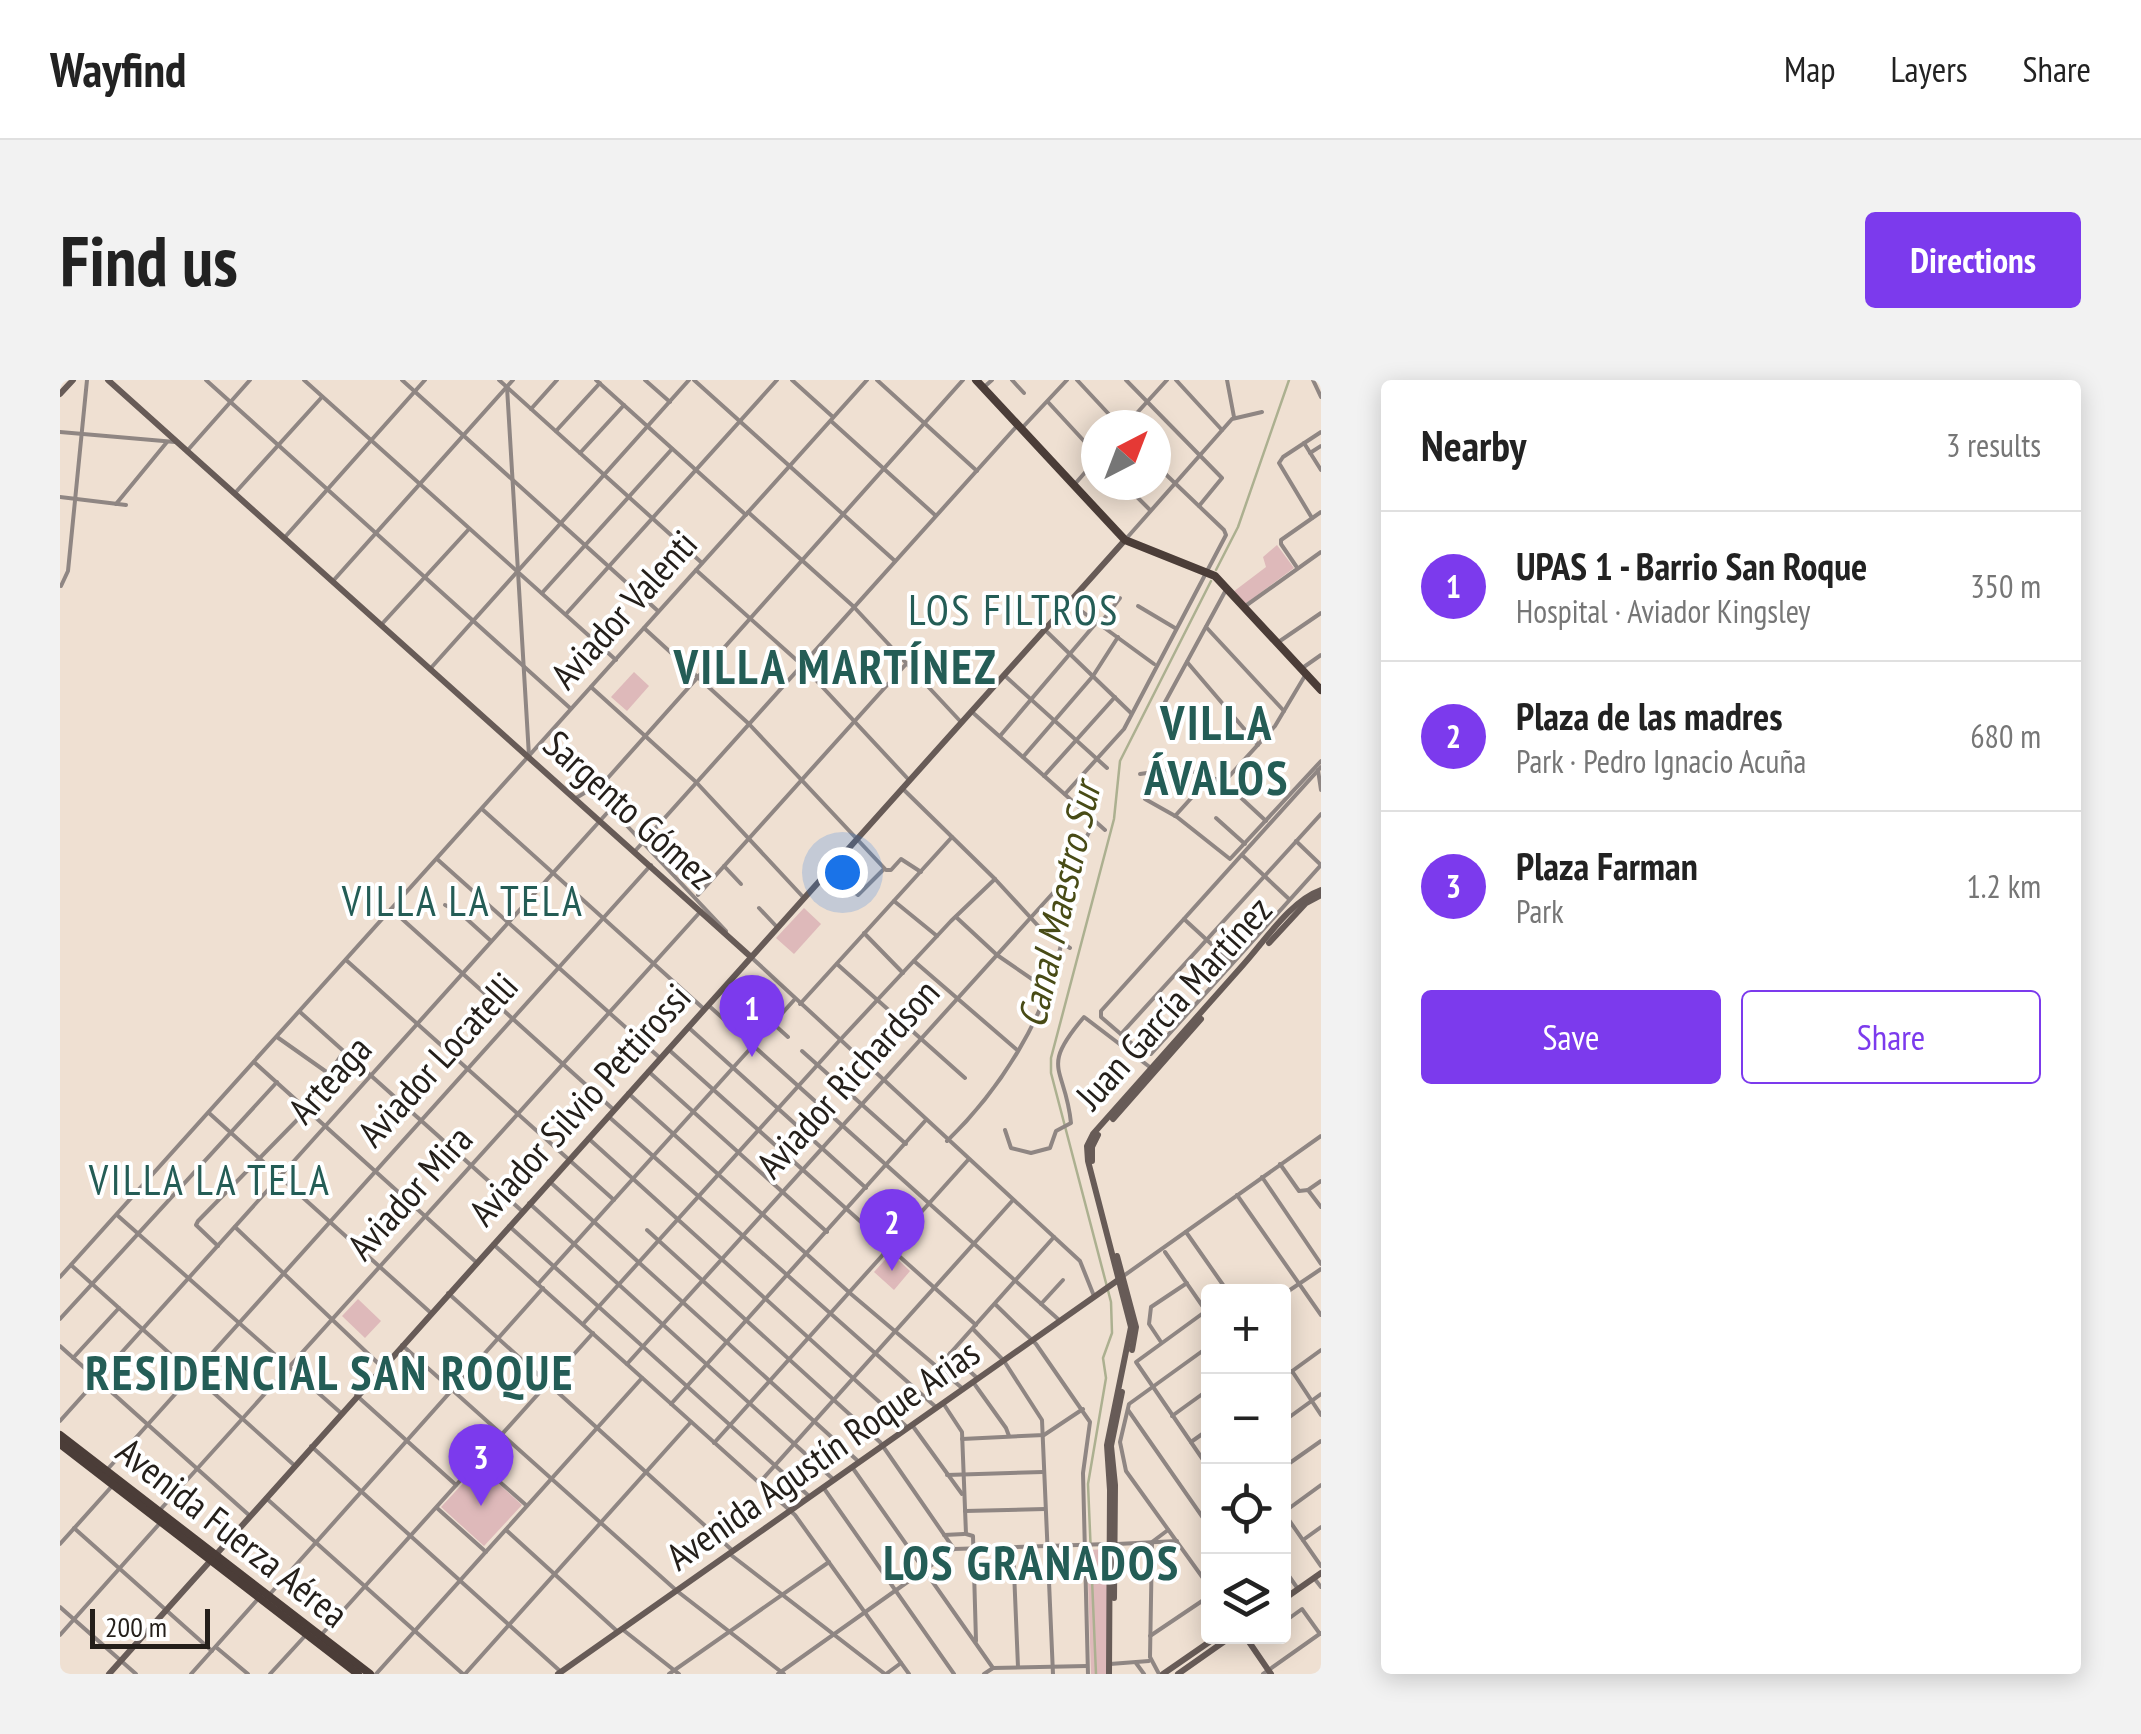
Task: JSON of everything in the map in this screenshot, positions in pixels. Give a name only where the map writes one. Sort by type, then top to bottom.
[{"type":"main road","points":[[60,394],[73,380]]},
{"type":"main road","name":"Sargento Gómez","points":[[108,380],[635,851],[694,899],[701,911],[751,957]]},
{"type":"main road","points":[[980,384],[1125,540],[1207,571],[1218,579],[1321,690]]},
{"type":"main road","name":"Aviador Silvio Pettirossi","points":[[109,1674],[1125,540]]},
{"type":"main road","name":"Juan García Martínez","points":[[1117,1281],[1087,1146],[1151,1068],[1298,904],[1321,893]]},
{"type":"main road","name":"Juan García Martínez","points":[[1117,1281],[1092,1162],[1093,1142],[1301,908],[1321,893]]},
{"type":"main road","points":[[1111,1674],[1112,1441],[1136,1330],[1117,1281]]},
{"type":"main road","points":[[1112,1544],[1106,1445],[1131,1327],[1117,1281]]},
{"type":"main road","name":"Avenida Agustín Roque Arias","points":[[562,1671],[1117,1281]]},
{"type":"main road","name":"Avenida Fuerza Aérea","points":[[60,1434],[355,1673]]},
{"type":"main road","name":"Avenida Fuerza Aérea","points":[[60,1445],[214,1558]]},
{"type":"main road","points":[[1291,1594],[1319,1572]]},
{"type":"main road","name":"Avenida Fuerza Aérea","points":[[264,1598],[373,1674]]},
{"type":"main road","points":[[1161,1674],[1206,1644]]},
{"type":"main road","points":[[1178,1674],[1221,1644]]},
{"type":"main road","points":[[1250,1644],[1267,1673]]},
{"type":"street","points":[[61,586],[66,576],[76,499],[87,380]]},
{"type":"street","points":[[206,380],[572,710]]},
{"type":"street","points":[[187,451],[250,380]]},
{"type":"street","points":[[304,380],[616,660]]},
{"type":"street","points":[[402,380],[658,611]]},
{"type":"street","points":[[284,538],[426,380]]},
{"type":"street","points":[[499,380],[702,563]]},
{"type":"street","points":[[332,582],[513,380]]},
{"type":"street","points":[[531,408],[557,380]]},
{"type":"street","points":[[646,380],[670,402]]},
{"type":"street","points":[[430,669],[692,380],[895,561]]},
{"type":"street","points":[[566,615],[777,380]]},
{"type":"street","points":[[792,380],[936,516]]},
{"type":"street","name":"Aviador Valenti","points":[[60,1278],[867,380]]},
{"type":"street","points":[[877,380],[978,471]]},
{"type":"street","points":[[576,798],[602,783],[963,380]]},
{"type":"street","points":[[980,384],[992,380]]},
{"type":"street","points":[[1012,380],[1024,393]]},
{"type":"street","points":[[635,851],[936,516],[1067,380]]},
{"type":"street","points":[[1077,380],[1105,410]]},
{"type":"street","points":[[1126,380],[1222,480],[1199,506]]},
{"type":"street","points":[[1140,410],[1167,380]]},
{"type":"street","points":[[1176,380],[1222,430]]},
{"type":"street","points":[[1226,380],[1234,418],[1262,412]]},
{"type":"street","points":[[1313,380],[1321,397]]},
{"type":"street","points":[[556,431],[598,382],[854,606],[960,722]]},
{"type":"street","points":[[507,387],[529,756]]},
{"type":"street","points":[[235,494],[322,396]]},
{"type":"street","points":[[1048,402],[1081,440]]},
{"type":"street","points":[[580,453],[624,405]]},
{"type":"street","name":"Aviador Silvio Pettirossi","points":[[1125,540],[1234,418]]},
{"type":"street","points":[[60,432],[177,442]]},
{"type":"street","points":[[1312,518],[1280,463],[1321,432]]},
{"type":"street","points":[[116,504],[167,442]]},
{"type":"street","points":[[1304,443],[1321,470]]},
{"type":"street","points":[[1310,453],[1321,446]]},
{"type":"street","points":[[542,593],[672,448]]},
{"type":"street","points":[[1074,485],[1081,476]]},
{"type":"street","points":[[1064,794],[1120,734],[1226,533],[1171,481]]},
{"type":"street","points":[[60,497],[126,505]]},
{"type":"street","points":[[1140,500],[1151,511]]},
{"type":"street","points":[[1297,568],[1280,542],[1321,512]]},
{"type":"street","points":[[381,626],[469,529]]},
{"type":"street","points":[[1244,607],[1321,552]]},
{"type":"street","points":[[60,561],[68,562]]},
{"type":"street","points":[[696,570],[801,664],[909,780]]},
{"type":"street","points":[[1164,704],[1227,588]]},
{"type":"street","points":[[1000,736],[1120,598]]},
{"type":"street","points":[[1069,602],[1156,665]]},
{"type":"street","points":[[1138,606],[1175,628]]},
{"type":"street","points":[[1277,643],[1321,613]]},
{"type":"street","points":[[1205,626],[1284,711]]},
{"type":"street","points":[[644,628],[749,724],[884,869],[891,870],[902,859],[920,872]]},
{"type":"street","points":[[1044,629],[1132,714]]},
{"type":"street","points":[[1023,756],[1093,676],[1118,637]]},
{"type":"street","points":[[1224,782],[1284,711],[1304,671],[1321,655]]},
{"type":"street","points":[[1187,662],[1258,745]]},
{"type":"street","points":[[694,899],[907,664]]},
{"type":"street","points":[[1004,675],[1107,768]]},
{"type":"street","points":[[591,688],[696,782],[804,898]]},
{"type":"street","points":[[1044,776],[1114,697]]},
{"type":"street","points":[[971,710],[1105,830]]},
{"type":"street","points":[[1320,766],[1321,790]]},
{"type":"street","points":[[1145,798],[1231,859],[1320,766]]},
{"type":"street","points":[[1296,842],[1321,865],[1148,1056],[1101,1017],[1100,1011],[1320,766]]},
{"type":"street","points":[[1140,774],[1182,768],[1224,782],[1266,821]]},
{"type":"street","points":[[1175,816],[1215,779]]},
{"type":"street","points":[[902,788],[1032,917],[1070,948]]},
{"type":"street","points":[[482,809],[654,964],[754,1046],[1058,1320]]},
{"type":"street","points":[[600,820],[606,812],[614,812],[734,941]]},
{"type":"street","points":[[1121,1034],[1321,814]]},
{"type":"street","points":[[1216,818],[1245,844]]},
{"type":"street","name":"Arteaga","points":[[60,1421],[600,820]]},
{"type":"street","name":"Aviador Richardson","points":[[627,1364],[1064,880],[1095,822]]},
{"type":"street","points":[[191,1674],[408,1441],[498,1338],[554,1266],[773,1024],[838,964],[952,836]]},
{"type":"street","points":[[1242,855],[1289,900]]},
{"type":"street","points":[[437,858],[660,1058]]},
{"type":"street","name":"Aviador Locatelli","points":[[106,1471],[651,865]]},
{"type":"street","points":[[724,866],[740,884]]},
{"type":"street","points":[[828,870],[858,895],[884,869]]},
{"type":"street","points":[[583,1324],[914,960],[996,879]]},
{"type":"street","points":[[894,900],[937,936]]},
{"type":"street","points":[[445,905],[459,912],[491,942]]},
{"type":"street","points":[[759,908],[777,928]]},
{"type":"street","points":[[391,910],[563,1064],[654,1156],[742,1236],[940,1406],[959,1427],[962,1439],[966,1534]]},
{"type":"street","name":"Aviador Mira","points":[[159,1511],[701,911]]},
{"type":"street","points":[[956,917],[998,955],[1046,989]]},
{"type":"street","points":[[1184,919],[1232,963]]},
{"type":"street","points":[[864,933],[902,973]]},
{"type":"street","points":[[947,1141],[980,1107],[1017,1050],[1054,972],[1061,944]]},
{"type":"street","name":"Sargento Gómez","points":[[751,957],[1080,1261],[1098,1294]]},
{"type":"street","points":[[346,960],[614,1200]]},
{"type":"street","points":[[914,960],[1017,1050]]},
{"type":"street","points":[[838,964],[965,1078]]},
{"type":"street","points":[[728,983],[788,1038]]},
{"type":"street","points":[[300,1012],[522,1211]]},
{"type":"street","points":[[1006,1130],[1011,1148],[1030,1153],[1050,1148],[1056,1130],[1072,1120],[1057,1058],[1061,1046],[1084,1016],[1151,1068]]},
{"type":"street","points":[[688,1027],[866,1188]]},
{"type":"street","points":[[277,1036],[328,1072]]},
{"type":"street","points":[[668,1049],[974,1327],[1004,1361],[1052,1430]]},
{"type":"street","points":[[218,1246],[196,1225],[306,1108],[344,1051]]},
{"type":"street","points":[[802,1051],[906,1144]]},
{"type":"street","points":[[254,1062],[476,1262]]},
{"type":"street","points":[[648,1071],[827,1232]]},
{"type":"street","points":[[60,1319],[276,1082]]},
{"type":"street","points":[[628,1094],[851,1294],[964,1389]]},
{"type":"street","points":[[209,1112],[431,1313]]},
{"type":"street","points":[[670,1404],[926,1121]]},
{"type":"street","points":[[1117,1281],[1318,1137],[1321,1146]]},
{"type":"street","points":[[588,1138],[910,1427],[964,1496]]},
{"type":"street","points":[[714,1443],[968,1160]]},
{"type":"street","points":[[1280,1164],[1300,1191],[1321,1181]]},
{"type":"street","points":[[1262,1177],[1321,1266],[1291,1288]]},
{"type":"street","points":[[549,1181],[772,1381],[856,1465],[993,1668]]},
{"type":"street","points":[[1308,1190],[1321,1208]]},
{"type":"street","points":[[1237,1195],[1321,1315]]},
{"type":"street","points":[[760,1483],[1013,1200]]},
{"type":"street","points":[[530,1203],[834,1480]]},
{"type":"street","points":[[117,1215],[341,1413]]},
{"type":"street","points":[[509,1226],[810,1496]]},
{"type":"street","points":[[235,1227],[382,1367]]},
{"type":"street","points":[[648,1230],[883,1446],[954,1550]]},
{"type":"street","points":[[1186,1232],[1222,1284]]},
{"type":"street","points":[[938,1367],[1054,1237]]},
{"type":"street","points":[[492,1244],[790,1510],[909,1674]]},
{"type":"street","points":[[1165,1252],[1201,1304]]},
{"type":"street","points":[[71,1265],[294,1465]]},
{"type":"street","points":[[1041,1304],[1063,1280]]},
{"type":"street","points":[[1161,1342],[1148,1324],[1151,1306],[1186,1283]]},
{"type":"street","points":[[448,1294],[782,1594],[886,1674],[901,1663]]},
{"type":"street","points":[[995,1304],[1033,1340],[1090,1422],[1083,1465],[1088,1674]]},
{"type":"street","points":[[73,1358],[119,1308]]},
{"type":"street","points":[[1201,1316],[1139,1357],[1136,1366],[1206,1464]]},
{"type":"street","points":[[320,1636],[593,1333]]},
{"type":"street","points":[[402,1345],[677,1591],[781,1673],[954,1550],[1177,1542]]},
{"type":"street","points":[[60,1346],[250,1516]]},
{"type":"street","points":[[1291,1370],[1321,1350]]},
{"type":"street","points":[[1201,1352],[1126,1408],[1120,1442],[1126,1471],[1201,1575]]},
{"type":"street","points":[[950,1353],[976,1381],[1008,1436]]},
{"type":"street","points":[[1287,1374],[1321,1415]]},
{"type":"street","points":[[373,1674],[642,1378]]},
{"type":"street","points":[[1291,1416],[1321,1394]]},
{"type":"street","points":[[1172,1416],[1201,1395]]},
{"type":"street","points":[[356,1396],[456,1485]]},
{"type":"street","points":[[1126,1408],[1201,1515]]},
{"type":"street","points":[[962,1439],[1044,1435],[1082,1409]]},
{"type":"street","points":[[1041,1415],[1052,1674]]},
{"type":"street","points":[[266,1498],[464,1674],[691,1422]]},
{"type":"street","points":[[1191,1442],[1201,1435]]},
{"type":"street","points":[[1288,1464],[1321,1441]]},
{"type":"street","points":[[311,1446],[562,1671],[575,1674]]},
{"type":"street","points":[[476,1462],[527,1506]]},
{"type":"street","points":[[1114,1480],[1126,1471]]},
{"type":"street","points":[[948,1475],[1045,1472]]},
{"type":"street","points":[[60,1544],[62,1536],[113,1485]]},
{"type":"street","points":[[1291,1507],[1321,1485]]},
{"type":"street","points":[[823,1487],[954,1674]]},
{"type":"street","points":[[436,1507],[486,1552]]},
{"type":"street","points":[[964,1511],[1046,1509]]},
{"type":"street","points":[[60,1635],[161,1522]]},
{"type":"street","points":[[1291,1523],[1319,1572],[1321,1587]]},
{"type":"street","points":[[74,1528],[167,1610],[248,1674]]},
{"type":"street","points":[[1303,1540],[1321,1528]]},
{"type":"street","points":[[1161,1674],[1150,1660],[1152,1542],[1168,1529]]},
{"type":"street","points":[[506,1530],[674,1673],[830,1562]]},
{"type":"street","points":[[944,1535],[972,1534],[976,1641]]},
{"type":"street","points":[[1013,1547],[1018,1667]]},
{"type":"street","points":[[1291,1579],[1298,1589]]},
{"type":"street","points":[[1150,1636],[1201,1602]]},
{"type":"street","points":[[60,1607],[136,1674]]},
{"type":"street","points":[[1267,1673],[1320,1633],[1302,1609],[1291,1617]]},
{"type":"street","points":[[270,1674],[306,1634]]},
{"type":"street","points":[[1112,1663],[1150,1660]]},
{"type":"street","points":[[1136,1663],[1144,1674]]},
{"type":"street","points":[[1033,1666],[1034,1674]]},
{"type":"street","points":[[984,1674],[993,1668],[1087,1666]]},
{"type":"shaded area","points":[[1277,545],[1294,568],[1244,605],[1233,592],[1266,567],[1263,557]]},
{"type":"shaded area","points":[[634,672],[649,686],[627,711],[611,697]]},
{"type":"shaded area","points":[[804,908],[821,924],[794,954],[776,938]]},
{"type":"shaded area","points":[[891,1253],[910,1271],[894,1290],[874,1272]]},
{"type":"shaded area","points":[[358,1299],[381,1321],[365,1338],[342,1316]]},
{"type":"shaded area","points":[[479,1466],[522,1505],[484,1546],[441,1507]]},
{"type":"shaded area","points":[[1108,1549],[1107,1674],[1091,1674],[1087,1550]]},
{"type":"waterway","name":"Canal Maestro Sur","points":[[1216,570],[1238,527],[1289,380]]},
{"type":"waterway","name":"Canal Maestro Sur","points":[[1096,1674],[1088,1484],[1106,1378],[1103,1358],[1112,1333],[1111,1302],[1051,1073],[1051,1058],[1114,819],[1120,761],[1211,581]]},
{"type":"place","name":"UPAS 1 - Barrio San Roque","points":[[752,1057]]},
{"type":"place","name":"Plaza de las madres","points":[[892,1271]]},
{"type":"place","name":"Plaza Farman","points":[[481,1506]]},
{"type":"district","name":"LOS FILTROS","points":[[1014,610]]},
{"type":"district","name":"VILLA MARTÍNEZ","points":[[836,667]]},
{"type":"district","name":"VILLA ÁVALOS","points":[[1217,750]]},
{"type":"district","name":"VILLA LA TELA","points":[[463,901]]},
{"type":"district","name":"VILLA LA TELA","points":[[210,1180]]},
{"type":"district","name":"RESIDENCIAL SAN ROQUE","points":[[330,1373]]},
{"type":"district","name":"LOS GRANADOS","points":[[1032,1563]]}]
